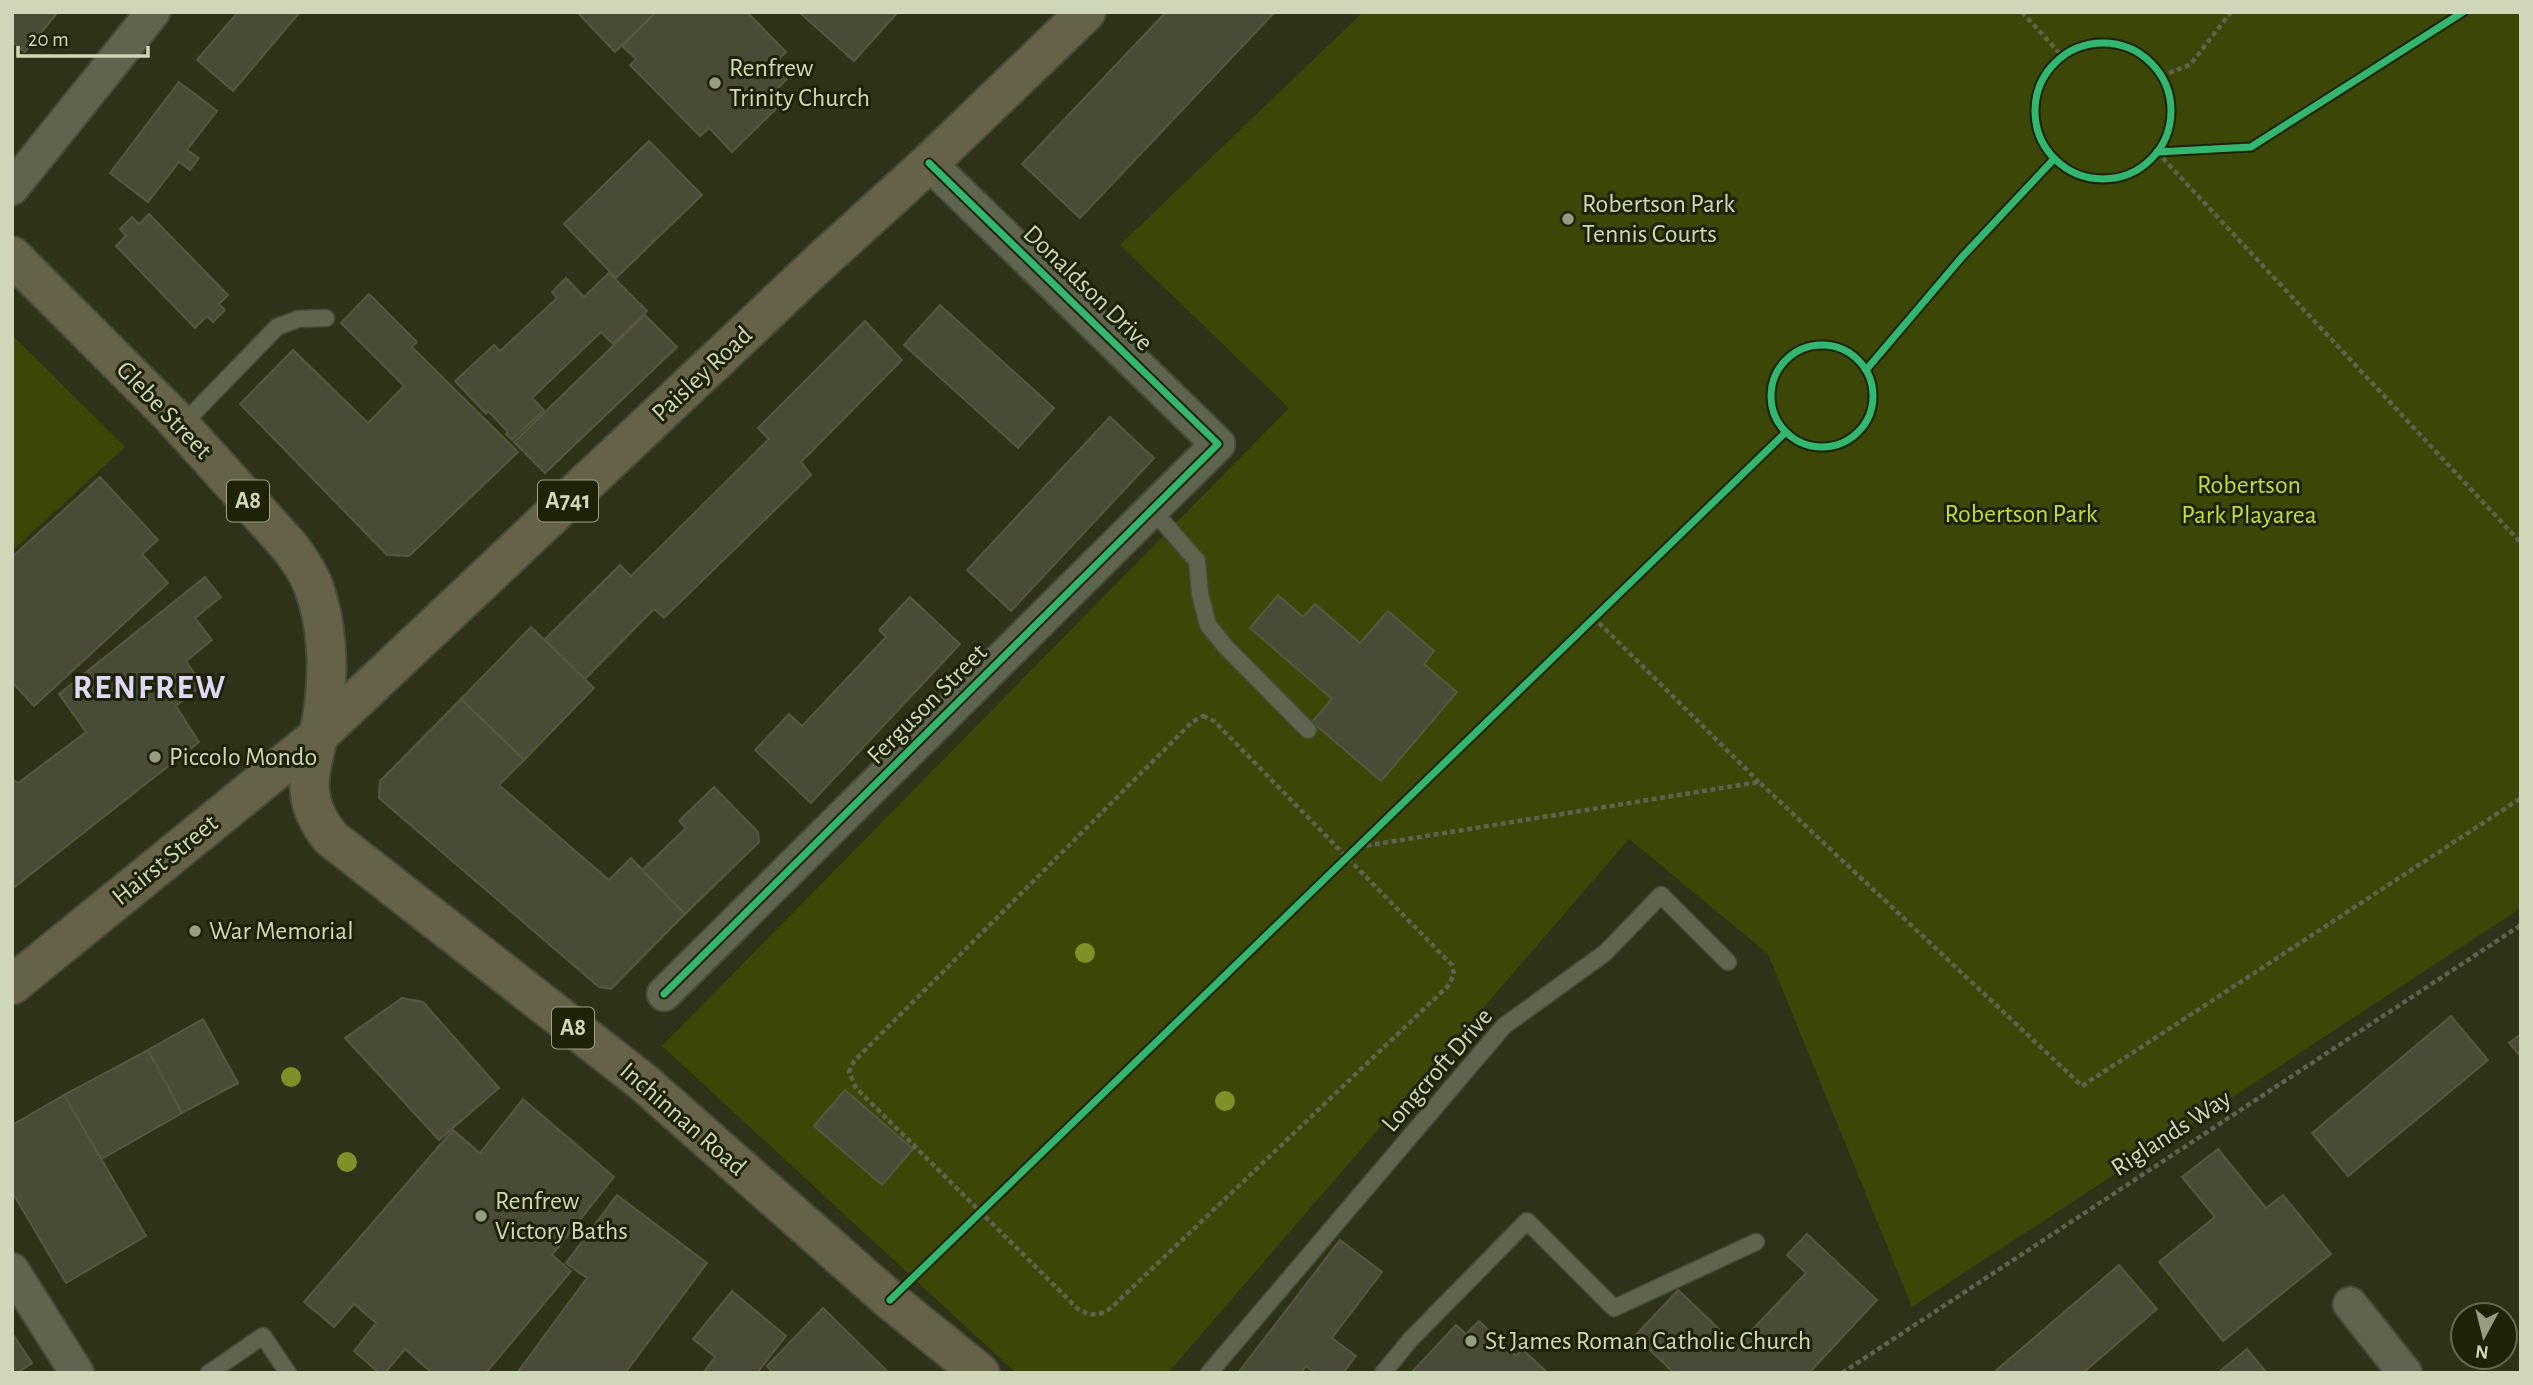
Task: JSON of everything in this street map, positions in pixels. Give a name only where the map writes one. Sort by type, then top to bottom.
[{"type":"main road","name":"Paisley Road","points":[[318,736],[929,163],[1086,12]]},
{"type":"main road","name":"Glebe Street","points":[[12,256],[181,426],[289,546],[314,586],[324,630],[324,706],[318,736]]},
{"type":"main road","name":"Hairst Street","points":[[12,985],[318,736]]},
{"type":"main road","name":"Inchinnan Road","points":[[318,736],[308,793],[313,812],[331,838],[643,1082],[890,1300],[980,1373]]},
{"type":"street","points":[[12,188],[153,12]]},
{"type":"street","name":"Donaldson Drive","points":[[929,163],[1218,444]]},
{"type":"street","name":"Ferguson Street","points":[[664,994],[1218,444]]},
{"type":"street","points":[[12,1270],[76,1373]]},
{"type":"street","points":[[2350,1304],[2405,1373]]},
{"type":"lane","points":[[181,426],[277,327],[298,319],[326,318]]},
{"type":"lane","points":[[1152,509],[1197,561],[1200,594],[1208,625],[1225,646],[1308,730]]},
{"type":"lane","name":"Longcroft Drive","points":[[1209,1373],[1504,1026],[1605,953],[1661,895],[1728,962]]},
{"type":"lane","points":[[1383,1373],[1411,1339],[1527,1221],[1614,1308],[1756,1242]]},
{"type":"lane","points":[[209,1373],[263,1336],[288,1373]]},
{"type":"path","points":[[2022,12],[2062,56]]},
{"type":"path","points":[[2161,76],[2190,65],[2231,12]]},
{"type":"path","points":[[2054,64],[2072,51]]},
{"type":"path","points":[[2154,67],[2165,85]]},
{"type":"path","points":[[2148,160],[2162,144]]},
{"type":"path","points":[[2157,152],[2170,152]]},
{"type":"path","points":[[2157,152],[2521,543]]},
{"type":"path","points":[[1584,627],[1603,608]]},
{"type":"path","points":[[1593,617],[1759,782],[2082,1086],[2521,798]]},
{"type":"path","points":[[1203,716],[1214,722],[1452,965],[1454,974],[1449,985],[1114,1305],[1100,1314],[1092,1315],[1078,1309],[980,1212],[856,1088],[850,1078],[851,1066],[1192,722],[1203,716]]},
{"type":"path","points":[[1357,847],[1759,782]]},
{"type":"path","points":[[1336,867],[1367,837]]},
{"type":"path","points":[[970,1222],[990,1203]]},
{"type":"green space","name":"Robertson Park","points":[[1363,12],[2521,12],[2521,908],[1912,1307],[1768,954],[1629,839],[1168,1373],[1016,1373],[662,1046],[1289,408],[1120,245]]},
{"type":"green space","points":[[12,335],[125,447],[12,551]]},
{"type":"building","points":[[12,12],[58,12],[25,52],[12,41]]},
{"type":"building","points":[[238,12],[300,12],[233,91],[197,60]]},
{"type":"building","points":[[577,12],[656,12],[615,52]]},
{"type":"building","name":"Renfrew Trinity Church","points":[[656,12],[747,12],[786,52],[777,61],[791,75],[775,91],[785,100],[732,152],[709,128],[700,136],[630,65],[636,59],[622,46]]},
{"type":"building","points":[[799,12],[898,12],[854,61]]},
{"type":"building","points":[[1166,12],[1275,12],[1080,218],[1022,164]]},
{"type":"building","points":[[179,82],[217,111],[187,150],[199,158],[190,170],[179,162],[148,202],[110,173]]},
{"type":"building","points":[[649,141],[702,195],[616,278],[564,224]]},
{"type":"building","points":[[149,214],[228,295],[219,304],[225,310],[213,322],[207,316],[195,328],[116,246],[126,236],[120,229],[132,217],[139,224]]},
{"type":"building","points":[[609,273],[647,311],[613,344],[601,332],[532,398],[544,410],[512,440],[488,411],[486,414],[455,381],[494,345],[500,351],[557,298],[552,292],[566,278],[584,297]]},
{"type":"building","points":[[369,294],[417,342],[412,347],[518,452],[409,556],[387,555],[240,404],[293,350],[368,423],[404,386],[341,323]]},
{"type":"building","points":[[940,305],[1054,408],[1018,448],[904,345]]},
{"type":"building","points":[[645,315],[677,347],[545,473],[514,442]]},
{"type":"building","points":[[865,321],[902,360],[801,462],[811,475],[664,618],[654,609],[585,679],[544,640],[620,565],[631,576],[769,439],[758,428]]},
{"type":"building","points":[[1110,417],[1154,458],[1011,611],[967,570]]},
{"type":"building","points":[[100,477],[158,540],[142,554],[168,583],[34,706],[12,682],[12,557]]},
{"type":"building","points":[[205,577],[221,597],[195,618],[212,640],[186,661],[202,685],[176,706],[199,742],[12,889],[12,779],[18,783],[86,732],[59,694]]},
{"type":"building","points":[[1278,595],[1303,617],[1315,604],[1360,643],[1388,611],[1434,651],[1424,664],[1457,692],[1381,781],[1312,722],[1332,699],[1250,628]]},
{"type":"building","points":[[910,597],[960,644],[811,803],[755,750],[789,714],[802,726],[886,637],[879,630]]},
{"type":"building","points":[[531,627],[594,688],[524,760],[461,699]]},
{"type":"building","points":[[461,699],[524,760],[499,785],[609,880],[631,858],[685,914],[611,989],[599,987],[379,798],[380,781]]},
{"type":"building","points":[[714,787],[758,832],[759,842],[685,914],[642,870],[686,828],[679,821]]},
{"type":"building","points":[[402,998],[423,1002],[499,1088],[439,1140],[345,1038]]},
{"type":"building","points":[[2451,1016],[2488,1060],[2348,1176],[2312,1133]]},
{"type":"building","points":[[203,1019],[238,1083],[182,1113],[148,1050]]},
{"type":"building","points":[[2521,1034],[2521,1057],[2509,1043]]},
{"type":"building","points":[[148,1050],[182,1113],[100,1160],[64,1095]]},
{"type":"building","points":[[845,1090],[913,1149],[882,1185],[814,1126]]},
{"type":"building","points":[[64,1095],[146,1236],[66,1283],[12,1192],[12,1125]]},
{"type":"building","name":"Renfrew Victory Baths","points":[[523,1099],[614,1177],[552,1255],[571,1271],[486,1373],[432,1373],[405,1349],[385,1373],[379,1373],[354,1351],[376,1323],[354,1304],[334,1327],[304,1302],[453,1130],[480,1153]]},
{"type":"building","points":[[2218,1149],[2266,1208],[2283,1195],[2331,1254],[2223,1341],[2159,1262],[2215,1217],[2182,1177]]},
{"type":"building","points":[[617,1195],[707,1263],[625,1373],[517,1373],[587,1278],[566,1263]]},
{"type":"building","points":[[1807,1234],[1877,1300],[1809,1373],[1674,1373],[1635,1336],[1678,1290],[1737,1346],[1806,1273],[1787,1255]]},
{"type":"building","points":[[1340,1240],[1382,1272],[1332,1338],[1356,1356],[1343,1373],[1315,1373],[1306,1366],[1301,1373],[1238,1373]]},
{"type":"building","points":[[2119,1265],[2157,1309],[2083,1373],[1993,1373]]},
{"type":"building","points":[[732,1291],[786,1336],[757,1373],[703,1373],[715,1357],[693,1339]]},
{"type":"building","points":[[823,1308],[889,1373],[773,1373],[767,1366]]},
{"type":"building","name":"St James Roman Catholic Church","points":[[1479,1321],[1516,1356],[1522,1349],[1548,1373],[1411,1373],[1456,1325],[1466,1334]]},
{"type":"building","points":[[12,1333],[32,1363],[17,1373],[12,1373]]},
{"type":"building","points":[[2247,1349],[2267,1373],[2218,1373]]},
{"type":"cycle path","points":[[2157,152],[2251,147],[2463,12]]},
{"type":"cycle path","points":[[2103,43],[2129,49],[2151,63],[2165,85],[2171,111],[2165,137],[2151,159],[2129,173],[2103,179],[2077,173],[2055,159],[2041,137],[2035,111],[2041,85],[2055,63],[2077,49],[2103,43]]},
{"type":"cycle path","points":[[1866,370],[1962,257],[2054,159]]},
{"type":"cycle path","points":[[664,994],[1218,444],[929,163]]},
{"type":"cycle path","points":[[1822,345],[1841,349],[1858,360],[1869,377],[1873,396],[1869,415],[1858,432],[1841,443],[1822,447],[1803,443],[1786,432],[1775,415],[1771,396],[1775,377],[1786,360],[1803,349],[1822,345]]},
{"type":"cycle path","points":[[890,1300],[1786,432]]},
{"type":"place","name":"Renfrew Trinity Church","points":[[715,83]]},
{"type":"place","name":"Robertson Park Tennis Courts","points":[[1568,219]]},
{"type":"place","name":"Piccolo Mondo","points":[[155,757]]},
{"type":"place","name":"War Memorial","points":[[195,931]]},
{"type":"place","name":"Renfrew Victory Baths","points":[[481,1216]]},
{"type":"place","name":"St James Roman Catholic Church","points":[[1471,1341]]},
{"type":"district","name":"RENFREW","points":[[150,688]]},
{"type":"park label","name":"Robertson Park Playarea","points":[[2249,500]]}]
